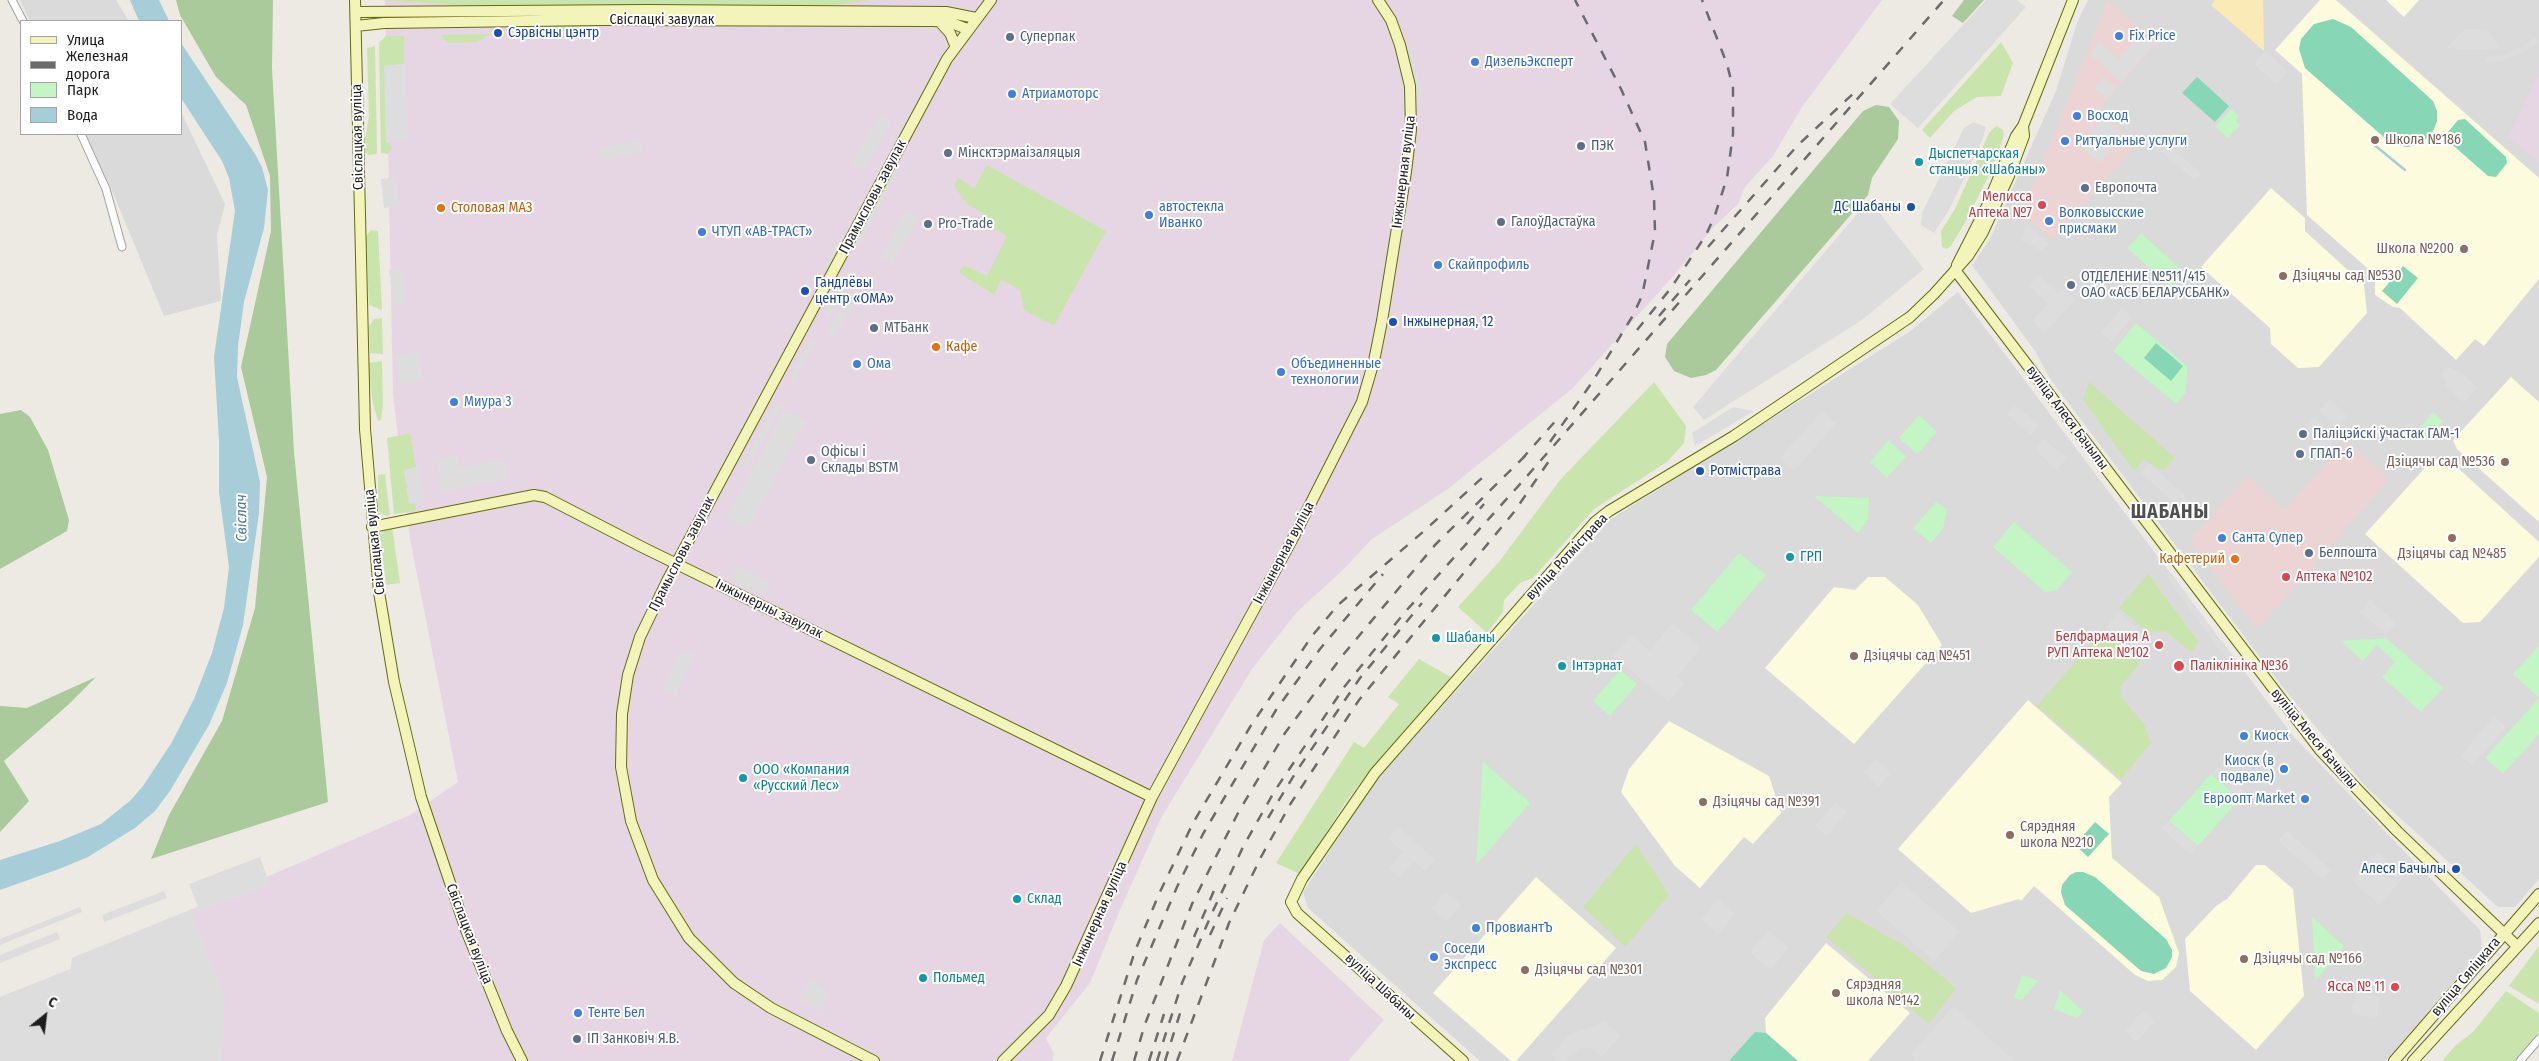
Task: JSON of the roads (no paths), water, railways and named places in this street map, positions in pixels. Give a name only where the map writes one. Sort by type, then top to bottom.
[{"type":"street","points":[[12,0],[22,20]]},
{"type":"street","name":"Свіслацкая вуліца","points":[[355,0],[365,429],[379,592],[394,682],[421,797],[466,930],[507,1031],[522,1061]]},
{"type":"street","name":"Прамысловы завулак","points":[[874,1061],[771,1008],[728,977],[689,938],[660,894],[644,859],[625,794],[620,744],[622,714],[628,675],[640,637],[676,564],[955,45],[991,0]]},
{"type":"street","name":"Інжынерная вуліца","points":[[1003,1061],[1049,1015],[1066,986],[1152,798],[1356,416],[1369,380],[1400,214],[1412,113],[1410,86],[1400,45],[1391,20],[1378,0]]},
{"type":"street","name":"вуліца Ротмістрава","points":[[1297,913],[1291,902],[1302,879],[1369,780],[1595,522],[1609,511],[1734,436],[1910,317],[1955,270],[1962,252],[1987,206],[2016,136],[2024,126],[2074,0]]},
{"type":"street","name":"Свіслацкі завулак","points":[[356,12],[946,12],[976,18]]},
{"type":"street","name":"Свіслацкі завулак","points":[[356,26],[384,23],[600,20],[939,21],[949,22],[967,29]]},
{"type":"street","points":[[939,21],[950,33],[955,45]]},
{"type":"street","points":[[81,135],[106,188],[122,247]]},
{"type":"street","name":"вуліца Алеся Бачылы","points":[[1955,270],[2320,750],[2386,820],[2517,946]]},
{"type":"street","name":"Інжынерны завулак","points":[[372,527],[534,495],[554,500],[676,564],[1152,798]]},
{"type":"street","name":"вуліца Сяліцкага","points":[[2394,1061],[2539,894]]},
{"type":"street","name":"вуліца Шабаны","points":[[1297,913],[1463,1061]]},
{"type":"street","name":"вуліца Сяліцкага","points":[[2413,1061],[2539,923]]},
{"type":"street","points":[[2520,1061],[2539,1039]]},
{"type":"water","points":[[130,0],[159,0],[169,20],[139,20]]},
{"type":"water","name":"Свіслач","points":[[182,44],[255,154],[262,167],[268,190],[264,228],[244,302],[238,346],[237,377],[260,482],[259,513],[243,625],[227,683],[209,725],[170,791],[155,811],[135,828],[88,857],[0,890],[0,860],[60,841],[101,824],[131,800],[143,786],[172,742],[194,699],[212,653],[224,608],[229,567],[219,492],[219,441],[214,357],[235,211],[229,178],[222,161],[182,100]]},
{"type":"waterway","points":[[2372,143],[2405,170]]},
{"type":"railway","points":[[1550,442],[1593,381],[1632,317],[1642,296],[1655,232],[1654,198],[1645,142],[1621,89],[1575,0]]},
{"type":"railway","points":[[1637,330],[1671,288],[1706,235],[1715,215],[1727,178],[1733,134],[1733,88],[1727,64],[1702,0]]},
{"type":"railway","points":[[1157,1061],[1182,983],[1243,847],[1274,792],[1345,686],[1405,612],[1521,483],[1944,0]]},
{"type":"railway","points":[[1708,247],[1797,146],[1856,91]]},
{"type":"railway","points":[[1659,316],[1690,280]]},
{"type":"railway","points":[[1521,460],[1559,417]]},
{"type":"railway","points":[[1134,1061],[1145,1024],[1192,904],[1238,813],[1285,733],[1343,655],[1435,545],[1526,455]]},
{"type":"railway","points":[[1177,1061],[1229,923],[1261,857],[1291,803],[1359,700],[1514,512],[1551,458]]},
{"type":"railway","points":[[1100,1061],[1135,951],[1159,894],[1193,823],[1250,727],[1312,636],[1338,605],[1482,478]]},
{"type":"railway","points":[[1467,524],[1484,504]]},
{"type":"railway","points":[[1112,1061],[1137,980],[1177,887],[1203,834],[1276,710],[1320,649],[1383,574]]},
{"type":"railway","points":[[1268,818],[1296,772],[1360,678],[1422,603]]},
{"type":"railway","points":[[1194,937],[1216,886]]},
{"type":"railway","points":[[1210,935],[1227,898]]},
{"type":"railway","points":[[1165,1061],[1182,1007]]},
{"type":"railway","points":[[1149,1061],[1164,1014]]},
{"type":"place","name":"Сэрвісны цэнтр","points":[[498,33]]},
{"type":"place","name":"Fix Price","points":[[2119,36]]},
{"type":"place","name":"Суперпак","points":[[1010,37]]},
{"type":"place","name":"ДизельЭксперт","points":[[1475,62]]},
{"type":"place","name":"Атриамоторс","points":[[1012,94]]},
{"type":"place","name":"Восход","points":[[2077,116]]},
{"type":"place","name":"Школа №186","points":[[2375,140]]},
{"type":"place","name":"Ритуальные услуги","points":[[2065,141]]},
{"type":"place","name":"ПЭК","points":[[1581,146]]},
{"type":"place","name":"Мінсктэрмаізаляцыя","points":[[948,153]]},
{"type":"place","name":"Дыспетчарская станцыя «Шабаны»","points":[[1919,162]]},
{"type":"place","name":"Европочта","points":[[2085,188]]},
{"type":"place","name":"Мелисса Аптека №7","points":[[2042,205]]},
{"type":"place","name":"ДС Шабаны","points":[[1911,207]]},
{"type":"place","name":"Столовая МАЗ","points":[[441,208]]},
{"type":"place","name":"автостекла Иванко","points":[[1149,215]]},
{"type":"place","name":"Волковысские присмаки","points":[[2049,221]]},
{"type":"place","name":"ГалоўДастаўка","points":[[1501,222]]},
{"type":"place","name":"Pro-Trade","points":[[928,224]]},
{"type":"place","name":"ЧТУП «АВ-ТРАСТ»","points":[[702,232]]},
{"type":"place","name":"Школа №200","points":[[2464,249]]},
{"type":"place","name":"Скайпрофиль","points":[[1438,265]]},
{"type":"place","name":"Дзіцячы сад №530","points":[[2283,276]]},
{"type":"place","name":"ОТДЕЛЕНИЕ №511/415 ОАО «АСБ БЕЛАРУСБАНК»","points":[[2071,285]]},
{"type":"place","name":"Гандлёвы центр «ОМА»","points":[[805,291]]},
{"type":"place","name":"Інжынерная, 12","points":[[1393,322]]},
{"type":"place","name":"МТБанк","points":[[874,328]]},
{"type":"place","name":"Кафе","points":[[936,347]]},
{"type":"place","name":"Ома","points":[[857,364]]},
{"type":"place","name":"Объединенные технологии","points":[[1281,372]]},
{"type":"place","name":"Миура 3","points":[[454,402]]},
{"type":"place","name":"Паліцэйскі ўчастак ГАМ-1","points":[[2303,434]]},
{"type":"place","name":"ГПАП-6","points":[[2300,454]]},
{"type":"place","name":"Офісы і Склады BSTM","points":[[811,460]]},
{"type":"place","name":"Дзіцячы сад №536","points":[[2505,462]]},
{"type":"place","name":"Ротмістрава","points":[[1700,471]]},
{"type":"place","name":"Санта Супер","points":[[2222,538]]},
{"type":"place","name":"Дзіцячы сад №485","points":[[2452,538]]},
{"type":"place","name":"Белпошта","points":[[2309,553]]},
{"type":"place","name":"ГРП","points":[[1790,557]]},
{"type":"place","name":"Кафетерий","points":[[2235,559]]},
{"type":"place","name":"Аптека №102","points":[[2286,577]]},
{"type":"place","name":"Шабаны","points":[[1436,638]]},
{"type":"place","name":"Белфармация А РУП Аптека №102","points":[[2159,645]]},
{"type":"place","name":"Дзіцячы сад №451","points":[[1854,656]]},
{"type":"place","name":"Інтэрнат","points":[[1562,666]]},
{"type":"place","name":"Паліклініка №36","points":[[2179,666]]},
{"type":"place","name":"Киоск","points":[[2244,736]]},
{"type":"place","name":"Киоск (в подвале)","points":[[2284,769]]},
{"type":"place","name":"ООО «Компания «Русский Лес»","points":[[743,778]]},
{"type":"place","name":"Евроопт Market","points":[[2305,799]]},
{"type":"place","name":"Дзіцячы сад №391","points":[[1703,802]]},
{"type":"place","name":"Сярэдняя школа №210","points":[[2010,835]]},
{"type":"place","name":"Алеся Бачылы","points":[[2456,869]]},
{"type":"place","name":"Склад","points":[[1017,899]]},
{"type":"place","name":"ПровиантЪ","points":[[1476,928]]},
{"type":"place","name":"Соседи Экспресс","points":[[1434,957]]},
{"type":"place","name":"Дзіцячы сад №166","points":[[2244,959]]},
{"type":"place","name":"Дзіцячы сад №301","points":[[1525,970]]},
{"type":"place","name":"Польмед","points":[[923,978]]},
{"type":"place","name":"Ясса № 11","points":[[2395,987]]},
{"type":"place","name":"Сярэдняя школа №142","points":[[1836,993]]},
{"type":"place","name":"Тенте Бел","points":[[578,1013]]},
{"type":"place","name":"ІП Занковіч Я.В.","points":[[577,1039]]},
{"type":"district","name":"ШАБАНЫ","points":[[2170,513]]}]
